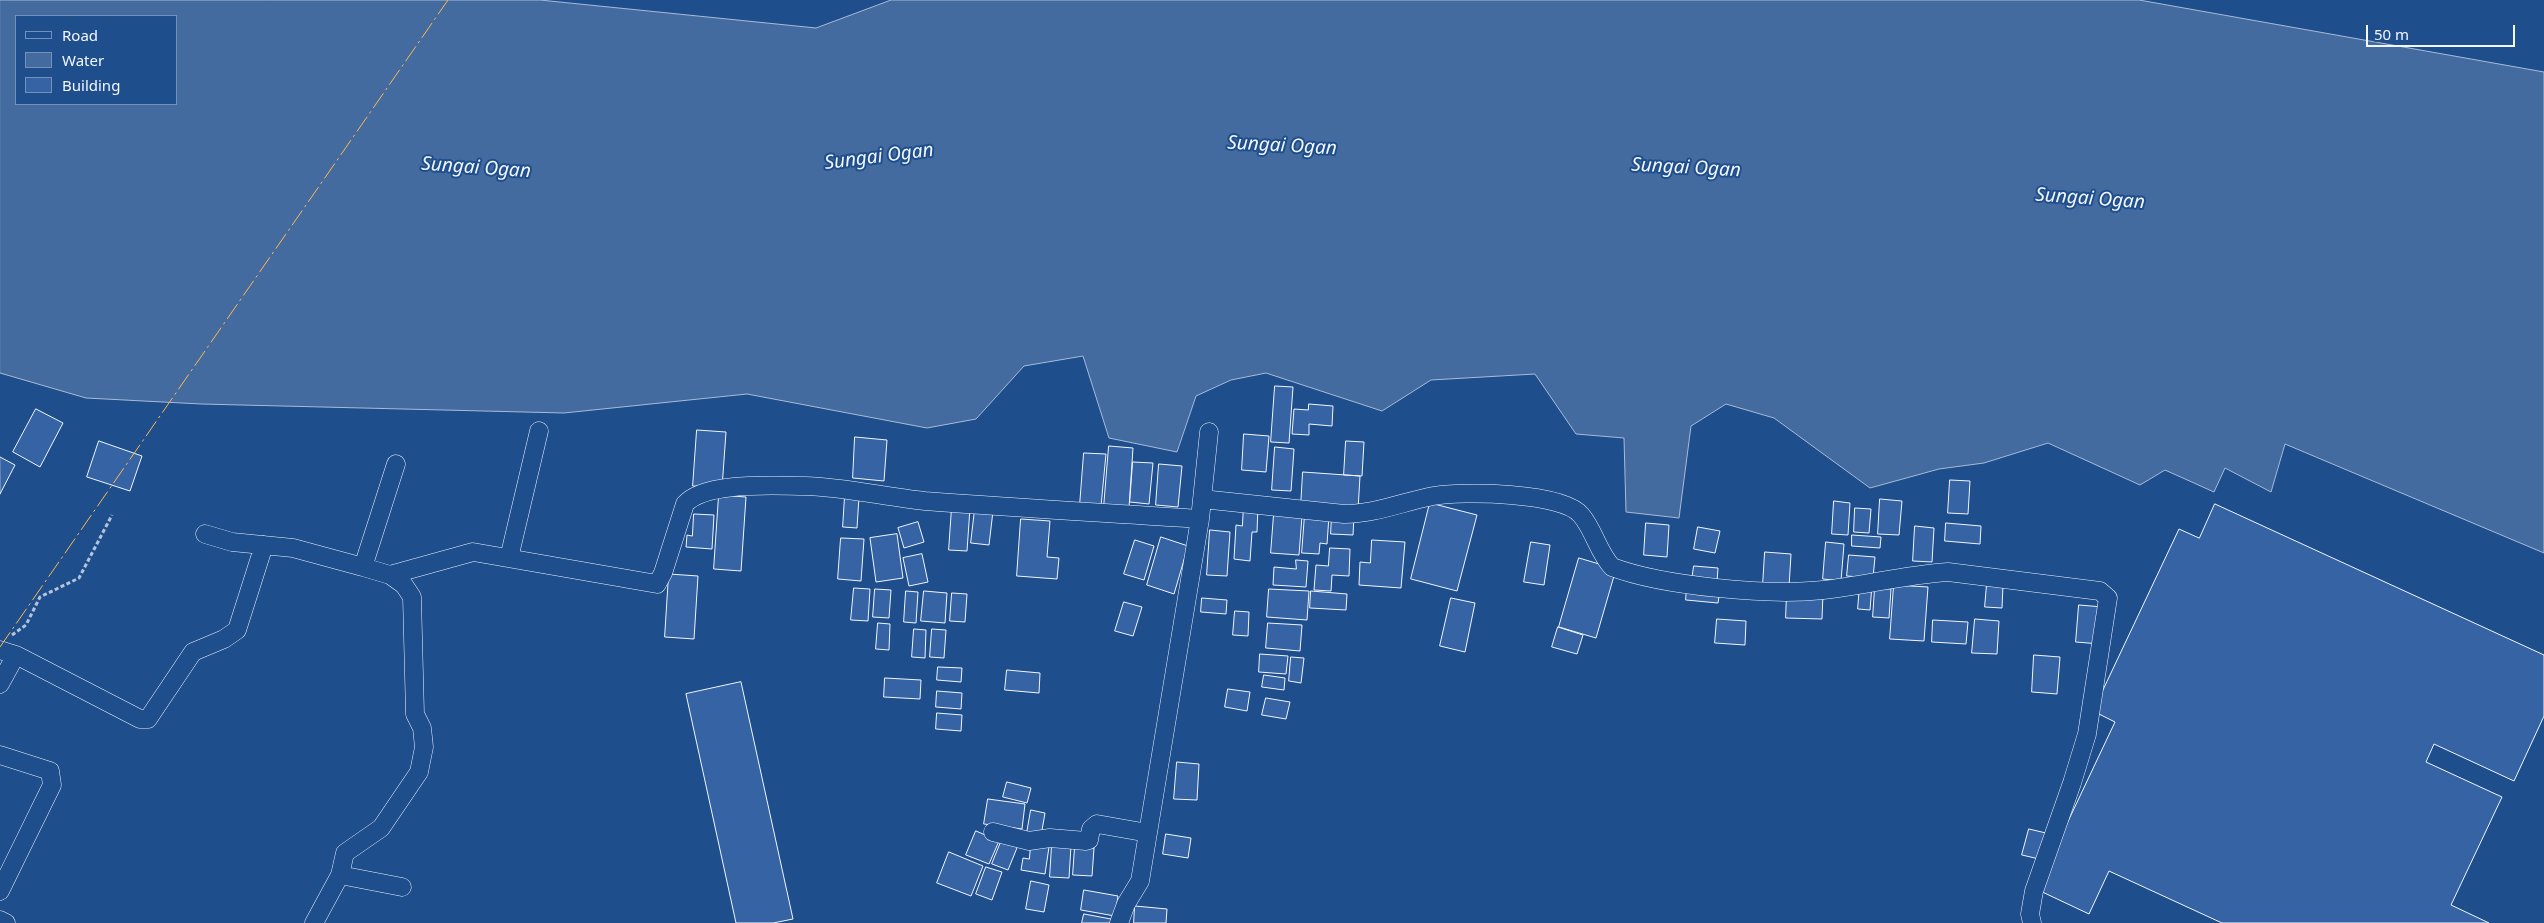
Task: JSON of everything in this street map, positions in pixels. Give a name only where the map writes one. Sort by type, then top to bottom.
[{"type":"street","points":[[509,558],[539,431]]},
{"type":"street","points":[[1119,923],[1126,904],[1140,881],[1200,519],[1209,432]]},
{"type":"street","points":[[364,567],[396,464]]},
{"type":"street","points":[[390,576],[473,552],[657,584],[663,573],[685,504],[691,498],[705,491],[743,487],[808,486],[940,502],[1200,519]]},
{"type":"street","points":[[1202,499],[1344,514],[1365,513],[1434,496],[1481,493],[1555,501],[1569,505],[1581,515],[1606,559],[1621,570],[1667,580],[1722,587],[1796,591],[1822,590],[1922,574],[1948,572],[2100,591],[2108,598],[2086,734],[2072,783],[2034,891],[2030,914],[2032,923]]},
{"type":"street","points":[[205,534],[232,542],[293,548],[364,567],[390,576],[404,585],[412,596],[415,714],[422,728],[424,747],[419,772],[381,828],[345,852],[340,875],[314,923]]},
{"type":"street","points":[[0,684],[8,648],[140,719],[148,719],[193,652],[224,639],[237,630],[264,545]]},
{"type":"street","points":[[0,755],[50,771],[52,785],[0,891]]},
{"type":"street","points":[[993,832],[1030,841],[1050,838],[1086,842],[1089,840],[1091,829],[1097,824],[1148,833]]},
{"type":"street","points":[[340,875],[402,887]]},
{"type":"street","points":[[0,920],[6,923]]},
{"type":"path","points":[[8,648],[26,625],[40,597],[79,578],[112,515]]},
{"type":"water","name":"Sungai Ogan","points":[[0,0],[540,0],[816,28],[891,0],[2139,0],[2544,72],[2544,553],[2285,444],[2271,492],[2225,468],[2214,492],[2165,470],[2140,485],[2048,443],[1984,463],[1939,469],[1870,488],[1774,418],[1726,404],[1691,426],[1679,518],[1626,512],[1624,438],[1576,434],[1535,374],[1431,380],[1382,411],[1266,373],[1231,380],[1196,396],[1177,452],[1109,438],[1083,356],[1024,366],[976,419],[927,428],[747,394],[564,413],[201,404],[86,398],[0,373]]},
{"type":"building","points":[[1275,386],[1293,387],[1289,443],[1271,442]]},
{"type":"building","points":[[1309,404],[1333,406],[1332,426],[1309,424],[1309,435],[1292,434],[1294,409],[1308,410]]},
{"type":"building","points":[[36,409],[63,423],[40,467],[13,452]]},
{"type":"building","points":[[697,430],[726,432],[722,488],[693,486]]},
{"type":"building","points":[[1244,434],[1269,436],[1266,472],[1242,470]]},
{"type":"building","points":[[855,437],[887,440],[884,481],[853,478]]},
{"type":"building","points":[[99,441],[142,456],[130,491],[87,477]]},
{"type":"building","points":[[1346,441],[1364,442],[1362,476],[1344,475]]},
{"type":"building","points":[[1109,446],[1133,448],[1129,508],[1104,507]]},
{"type":"building","points":[[1275,447],[1294,449],[1291,491],[1272,490]]},
{"type":"building","points":[[1084,453],[1106,454],[1101,506],[1080,505]]},
{"type":"building","points":[[0,457],[15,465],[0,494]]},
{"type":"building","points":[[1133,462],[1153,463],[1149,504],[1130,502]]},
{"type":"building","points":[[1159,464],[1182,466],[1178,507],[1156,505]]},
{"type":"building","points":[[1303,472],[1360,476],[1358,510],[1301,506]]},
{"type":"building","points":[[1950,480],[1970,481],[1968,514],[1948,513]]},
{"type":"building","points":[[719,495],[746,497],[741,571],[714,569]]},
{"type":"building","points":[[845,496],[859,497],[857,528],[843,527]]},
{"type":"building","points":[[1880,499],[1902,501],[1899,535],[1878,534]]},
{"type":"building","points":[[1834,501],[1850,503],[1848,535],[1832,534]]},
{"type":"building","points":[[1430,503],[1477,515],[1457,591],[1411,579]]},
{"type":"building","points":[[1244,504],[1258,506],[1257,532],[1252,532],[1250,561],[1234,559],[1236,525],[1242,526]]},
{"type":"building","points":[[2215,504],[2544,655],[2544,716],[2514,781],[2434,744],[2426,762],[2502,797],[2451,905],[2489,923],[2222,923],[2109,871],[2089,914],[2036,889],[2115,722],[2093,711],[2179,529],[2199,538]]},
{"type":"building","points":[[952,507],[970,508],[967,551],[949,550]]},
{"type":"building","points":[[1855,508],[1871,509],[1869,533],[1854,532]]},
{"type":"building","points":[[975,509],[993,511],[989,545],[971,543]]},
{"type":"building","points":[[694,514],[714,515],[712,549],[686,547],[687,535],[692,536]]},
{"type":"building","points":[[1274,514],[1302,516],[1299,555],[1271,553]]},
{"type":"building","points":[[1305,514],[1329,516],[1327,544],[1320,543],[1319,554],[1302,553]]},
{"type":"building","points":[[1332,514],[1354,516],[1353,535],[1331,534]]},
{"type":"building","points":[[1021,519],[1050,521],[1047,557],[1059,558],[1057,579],[1017,576]]},
{"type":"building","points":[[918,522],[924,542],[904,548],[898,528]]},
{"type":"building","points":[[1646,523],[1669,525],[1667,557],[1644,555]]},
{"type":"building","points":[[1946,523],[1981,526],[1980,544],[1945,541]]},
{"type":"building","points":[[1915,526],[1934,528],[1932,562],[1913,561]]},
{"type":"building","points":[[1698,527],[1720,531],[1715,553],[1694,549]]},
{"type":"building","points":[[1210,530],[1230,532],[1227,576],[1207,575]]},
{"type":"building","points":[[897,534],[903,578],[876,582],[870,538]]},
{"type":"building","points":[[1852,535],[1881,537],[1880,548],[1852,546]]},
{"type":"building","points":[[1161,537],[1188,546],[1174,594],[1147,585]]},
{"type":"building","points":[[841,538],[864,539],[861,581],[838,579]]},
{"type":"building","points":[[1135,540],[1154,546],[1144,580],[1124,574]]},
{"type":"building","points":[[1372,540],[1405,542],[1401,588],[1359,585],[1360,562],[1370,563]]},
{"type":"building","points":[[1531,542],[1550,545],[1544,585],[1524,582]]},
{"type":"building","points":[[1826,542],[1844,544],[1841,581],[1823,579]]},
{"type":"building","points":[[1330,548],[1350,549],[1349,576],[1332,575],[1331,591],[1314,590],[1316,565],[1328,566]]},
{"type":"building","points":[[1765,552],[1791,554],[1789,587],[1763,585]]},
{"type":"building","points":[[922,554],[928,582],[909,586],[903,558]]},
{"type":"building","points":[[1849,555],[1875,557],[1873,578],[1847,576]]},
{"type":"building","points":[[1579,558],[1616,569],[1596,638],[1559,627]]},
{"type":"building","points":[[1296,560],[1308,561],[1306,587],[1273,585],[1274,567],[1296,569]]},
{"type":"building","points":[[1694,566],[1718,568],[1717,582],[1692,580]]},
{"type":"building","points":[[669,574],[698,576],[694,639],[665,637]]},
{"type":"building","points":[[1987,584],[2003,585],[2002,608],[1985,607]]},
{"type":"building","points":[[1860,585],[1872,585],[1870,610],[1858,609]]},
{"type":"building","points":[[1894,585],[1928,587],[1924,641],[1890,639]]},
{"type":"building","points":[[1687,586],[1720,590],[1718,603],[1686,600]]},
{"type":"building","points":[[854,588],[870,589],[868,621],[851,620]]},
{"type":"building","points":[[1875,588],[1891,589],[1889,618],[1873,617]]},
{"type":"building","points":[[875,589],[891,590],[889,618],[873,617]]},
{"type":"building","points":[[1269,589],[1309,591],[1307,620],[1267,617]]},
{"type":"building","points":[[906,591],[918,592],[916,623],[904,622]]},
{"type":"building","points":[[924,591],[947,593],[945,623],[921,621]]},
{"type":"building","points":[[1311,591],[1347,594],[1346,610],[1310,608]]},
{"type":"building","points":[[1787,592],[1823,593],[1822,619],[1786,618]]},
{"type":"building","points":[[952,593],[967,594],[965,622],[950,621]]},
{"type":"building","points":[[1202,598],[1227,600],[1226,614],[1201,612]]},
{"type":"building","points":[[1451,598],[1475,603],[1465,652],[1440,646]]},
{"type":"building","points":[[1124,602],[1142,607],[1133,636],[1115,631]]},
{"type":"building","points":[[2079,605],[2103,607],[2100,644],[2076,642]]},
{"type":"building","points":[[1235,611],[1249,612],[1248,636],[1233,635]]},
{"type":"building","points":[[1717,619],[1746,621],[1745,645],[1715,643]]},
{"type":"building","points":[[1975,619],[1999,621],[1997,654],[1972,653]]},
{"type":"building","points":[[1933,620],[1968,622],[1966,644],[1932,642]]},
{"type":"building","points":[[878,623],[890,624],[889,650],[876,649]]},
{"type":"building","points":[[1268,623],[1302,625],[1300,651],[1266,648]]},
{"type":"building","points":[[1558,627],[1583,635],[1577,654],[1552,647]]},
{"type":"building","points":[[914,629],[926,630],[925,658],[912,657]]},
{"type":"building","points":[[932,629],[946,630],[944,658],[930,657]]},
{"type":"building","points":[[1260,654],[1288,656],[1286,674],[1259,672]]},
{"type":"building","points":[[2034,655],[2060,657],[2057,694],[2032,692]]},
{"type":"building","points":[[1291,657],[1304,658],[1301,683],[1289,681]]},
{"type":"building","points":[[938,667],[962,668],[961,682],[937,680]]},
{"type":"building","points":[[1007,670],[1040,673],[1039,693],[1005,690]]},
{"type":"building","points":[[1264,675],[1285,678],[1284,690],[1262,687]]},
{"type":"building","points":[[885,678],[921,680],[920,699],[884,697]]},
{"type":"building","points":[[741,682],[793,919],[773,923],[736,923],[686,694]]},
{"type":"building","points":[[1228,689],[1250,692],[1247,711],[1225,707]]},
{"type":"building","points":[[937,691],[962,693],[961,709],[936,707]]},
{"type":"building","points":[[1266,698],[1290,702],[1286,719],[1262,715]]},
{"type":"building","points":[[937,713],[962,715],[961,731],[936,729]]},
{"type":"building","points":[[1177,762],[1199,764],[1197,800],[1174,799]]},
{"type":"building","points":[[1007,782],[1031,788],[1027,803],[1003,797]]},
{"type":"building","points":[[988,799],[1025,804],[1022,829],[984,824]]},
{"type":"building","points":[[1031,810],[1045,813],[1041,836],[1027,833]]},
{"type":"building","points":[[2029,829],[2046,833],[2039,859],[2022,855]]},
{"type":"building","points":[[976,831],[999,841],[989,864],[966,855]]},
{"type":"building","points":[[1166,834],[1191,838],[1188,858],[1163,854]]},
{"type":"building","points":[[1003,837],[1019,843],[1008,870],[992,864]]},
{"type":"building","points":[[1052,844],[1071,846],[1069,878],[1050,877]]},
{"type":"building","points":[[1031,845],[1049,847],[1045,874],[1021,870],[1023,858],[1029,859]]},
{"type":"building","points":[[1075,847],[1094,848],[1092,876],[1073,875]]},
{"type":"building","points":[[949,852],[983,866],[971,896],[937,883]]},
{"type":"building","points":[[986,867],[1002,872],[992,900],[976,894]]},
{"type":"building","points":[[1031,881],[1049,885],[1044,912],[1026,909]]},
{"type":"building","points":[[1084,890],[1118,896],[1115,916],[1081,910]]},
{"type":"building","points":[[1135,906],[1167,909],[1166,923],[1134,923]]},
{"type":"building","points":[[1084,914],[1111,919],[1110,923],[1082,923]]},
{"type":"power","points":[[0,647],[448,0]]}]
